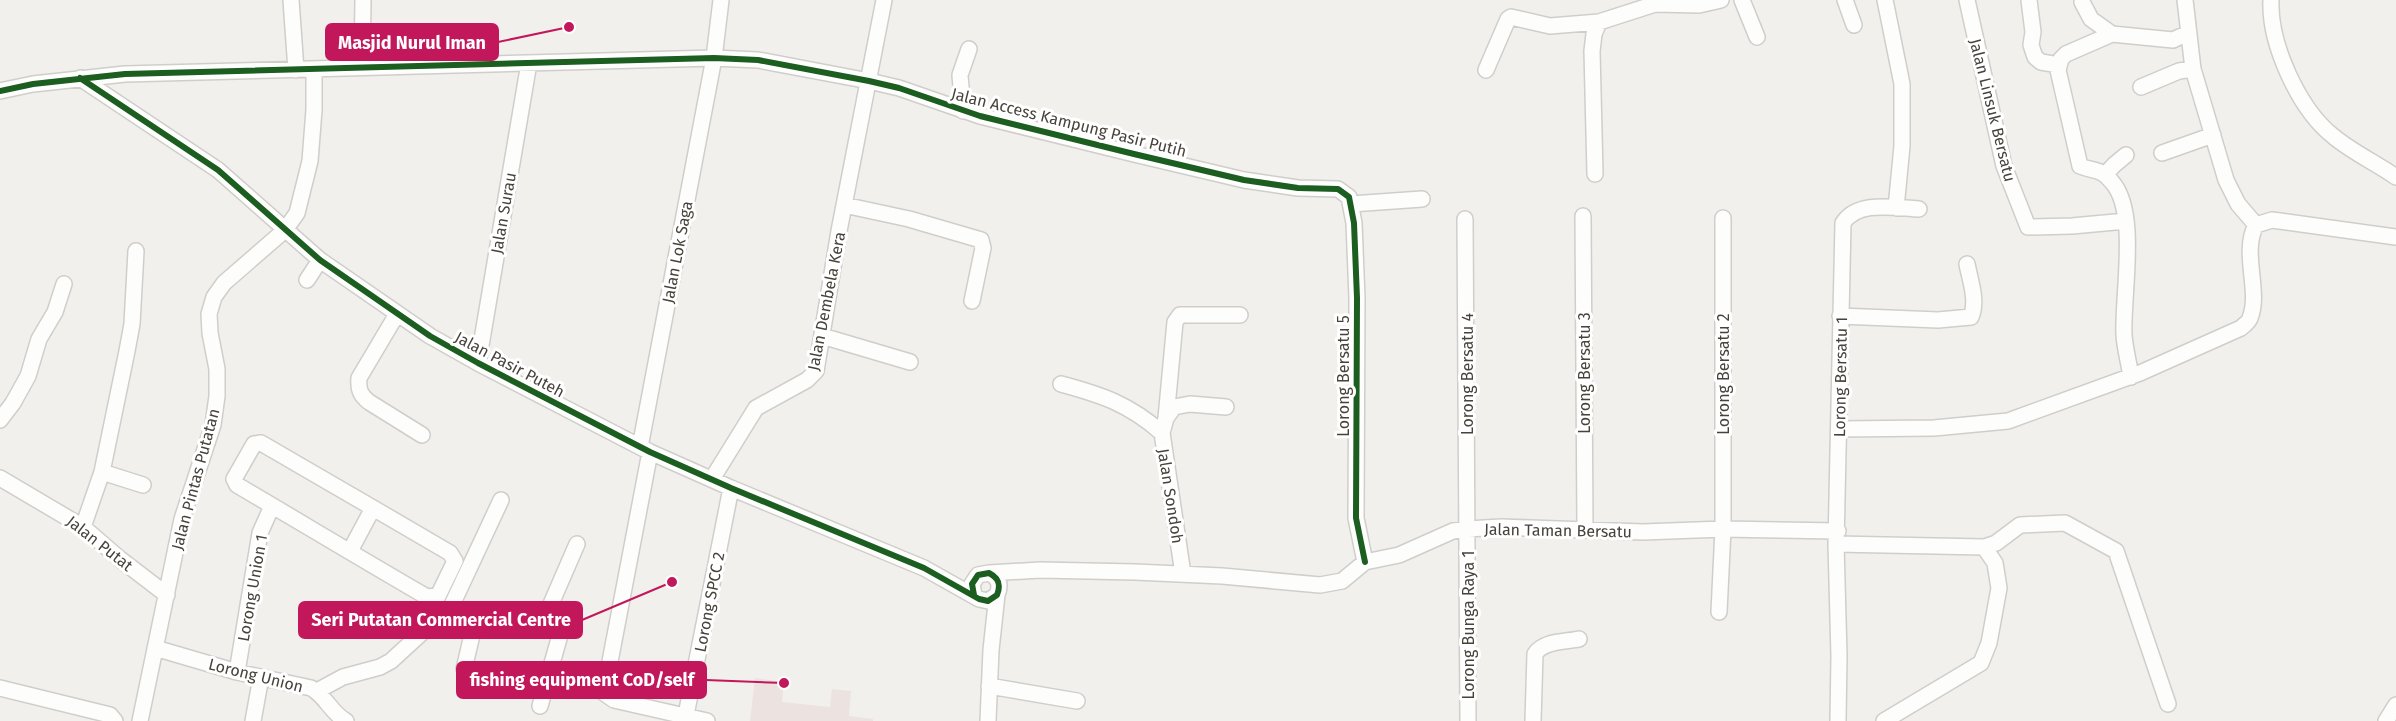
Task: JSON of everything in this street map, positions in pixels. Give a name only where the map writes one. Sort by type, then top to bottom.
[{"type":"street","points":[[291,0],[296,70]]},
{"type":"street","points":[[362,67],[363,0]]},
{"type":"street","name":"Jalan Lok Saga","points":[[686,715],[614,700],[604,693],[714,58],[721,0]]},
{"type":"street","name":"Jalan Dembela Kera","points":[[712,479],[756,408],[813,376],[816,371],[844,205],[884,0]]},
{"type":"street","points":[[1486,70],[1508,19],[1511,17],[1550,26],[1599,22],[1655,4],[1699,5],[1721,0]]},
{"type":"street","points":[[1742,0],[1757,37]]},
{"type":"street","points":[[1845,0],[1854,25]]},
{"type":"street","points":[[1885,0],[1902,84],[1902,146],[1896,208],[1919,209]]},
{"type":"street","name":"Jalan Linsuk Bersatu","points":[[1967,0],[2004,166],[2028,227],[2126,221]]},
{"type":"street","points":[[2029,0],[2033,32],[2031,45],[2035,57],[2042,62],[2059,65]]},
{"type":"street","points":[[2185,0],[2193,69],[2226,180],[2238,204],[2256,225]]},
{"type":"street","points":[[2271,0],[2279,49],[2310,112],[2333,136],[2396,177]]},
{"type":"street","points":[[2082,2],[2091,19],[2112,34]]},
{"type":"street","points":[[1595,174],[1592,51],[1594,34],[1599,22]]},
{"type":"street","points":[[2131,377],[2124,336],[2126,221],[2124,202],[2114,183],[2100,170],[2080,166],[2058,70],[2066,54],[2112,34],[2173,40],[2188,33]]},
{"type":"street","points":[[963,111],[960,75],[969,49]]},
{"type":"street","name":"Jalan Access Kampung Pasir Putih","points":[[0,92],[33,84],[125,75],[714,58],[775,63],[869,81],[899,88],[963,111],[1244,180],[1298,188],[1332,188],[1347,198],[1422,199]]},
{"type":"street","name":"Jalan Surau","points":[[478,363],[529,63]]},
{"type":"street","points":[[285,230],[297,213],[310,161],[314,69]]},
{"type":"street","points":[[2141,87],[2179,71],[2193,69]]},
{"type":"street","name":"Jalan Pasir Puteh","points":[[80,78],[218,170],[320,260],[397,314],[478,363],[645,449],[731,488],[924,568],[977,597]]},
{"type":"street","points":[[2162,153],[2213,135]]},
{"type":"street","points":[[2105,175],[2126,155]]},
{"type":"street","name":"Lorong Bersatu 5","points":[[1347,198],[1354,223],[1357,298],[1356,518],[1365,562]]},
{"type":"street","points":[[844,205],[909,219],[981,240],[983,248],[972,301]]},
{"type":"street","name":"Lorong Bersatu 1","points":[[1838,721],[1837,537],[1843,223],[1849,214],[1863,209],[1896,208]]},
{"type":"street","name":"Lorong Bersatu 3","points":[[1583,216],[1585,530]]},
{"type":"street","name":"Lorong Bersatu 2","points":[[1719,612],[1723,529],[1723,218]]},
{"type":"street","name":"Lorong Bersatu 4","points":[[1466,219],[1468,529]]},
{"type":"street","points":[[1839,429],[1934,428],[2008,421],[2131,377],[2241,328],[2250,319],[2253,305],[2250,235],[2256,225],[2272,220],[2396,237]]},
{"type":"street","name":"Jalan Pintas Putatan","points":[[140,721],[182,519],[213,425],[217,396],[217,369],[209,314],[214,297],[224,283],[285,230]]},
{"type":"street","points":[[83,526],[102,472],[132,324],[136,251]]},
{"type":"street","points":[[307,280],[320,260]]},
{"type":"street","points":[[1840,316],[1938,320],[1971,317],[1974,301],[1967,264]]},
{"type":"street","points":[[0,420],[13,404],[28,376],[39,339],[55,312],[64,284]]},
{"type":"street","points":[[397,314],[359,378],[358,387],[361,396],[422,435]]},
{"type":"street","name":"Jalan Sondoh","points":[[1183,574],[1164,426],[1174,322],[1180,315],[1240,315]]},
{"type":"street","points":[[822,336],[909,362]]},
{"type":"street","points":[[1061,384],[1116,401],[1147,420],[1164,426],[1174,407],[1190,404],[1226,407]]},
{"type":"street","points":[[257,442],[453,556],[453,565],[438,596],[427,597],[272,506],[234,482],[257,442]]},
{"type":"street","points":[[102,472],[143,485]]},
{"type":"street","name":"Jalan Putat","points":[[0,478],[83,526],[120,559],[167,595]]},
{"type":"street","name":"Lorong SPCC 2","points":[[686,715],[731,488]]},
{"type":"street","points":[[316,691],[343,677],[380,667],[391,661],[452,605],[501,500]]},
{"type":"street","name":"Lorong Union 1","points":[[237,672],[260,533],[272,506]]},
{"type":"street","points":[[350,551],[374,508]]},
{"type":"street","points":[[1884,721],[1981,663],[1989,643],[1999,588],[1995,563],[1984,547],[1996,543],[2020,525],[2065,523],[2116,551],[2168,704]]},
{"type":"street","name":"Jalan Taman Bersatu","points":[[983,574],[1040,570],[1183,574],[1320,585],[1342,581],[1365,562],[1398,555],[1453,531],[1501,527],[1643,532],[1723,529],[1984,547]]},
{"type":"street","name":"Lorong Bunga Raya 1","points":[[1468,529],[1468,721]]},
{"type":"street","points":[[544,620],[577,544]]},
{"type":"street","name":"Jalan Pasir Puteh","points":[[924,568],[983,574]]},
{"type":"street","name":"Jalan Taman Bersatu","points":[[998,592],[1040,570]]},
{"type":"street","points":[[988,721],[991,650],[998,579],[983,574],[972,584],[988,626],[991,650]]},
{"type":"street","points":[[977,597],[988,601],[998,592]]},
{"type":"street","points":[[452,605],[476,618],[544,620],[556,624],[560,635],[540,705]]},
{"type":"street","points":[[464,669],[476,618]]},
{"type":"street","points":[[1533,721],[1535,654],[1539,648],[1546,645],[1578,639]]},
{"type":"street","name":"Lorong Union","points":[[155,648],[237,672],[316,691],[336,715],[346,721]]},
{"type":"street","points":[[253,721],[261,677]]},
{"type":"street","points":[[989,686],[1077,701]]},
{"type":"street","points":[[0,688],[110,715],[115,721]]},
{"type":"street","points":[[2386,721],[2396,705]]},
{"type":"street","points":[[686,715],[707,721]]},
{"type":"shaded area","points":[[755,678],[784,682],[782,702],[830,707],[832,689],[851,691],[849,716],[873,719],[873,721],[750,721]]},
{"type":"cycle path","points":[[0,91],[33,84],[125,74],[714,58],[758,60],[899,88],[980,116],[1244,180],[1298,188],[1338,189],[1349,197],[1354,223],[1357,298],[1356,518],[1365,562]]},
{"type":"cycle path","points":[[80,78],[218,170],[320,260],[430,336],[650,452],[924,568],[979,599],[988,601],[997,595],[999,588],[997,580],[989,573],[978,575],[972,584],[974,595]]},
{"type":"place","name":"Masjid Nurul Iman","points":[[569,27]]},
{"type":"place","name":"Seri Putatan Commercial Centre","points":[[672,582]]},
{"type":"place","name":"fishing equipment CoD/self","points":[[784,683]]}]
